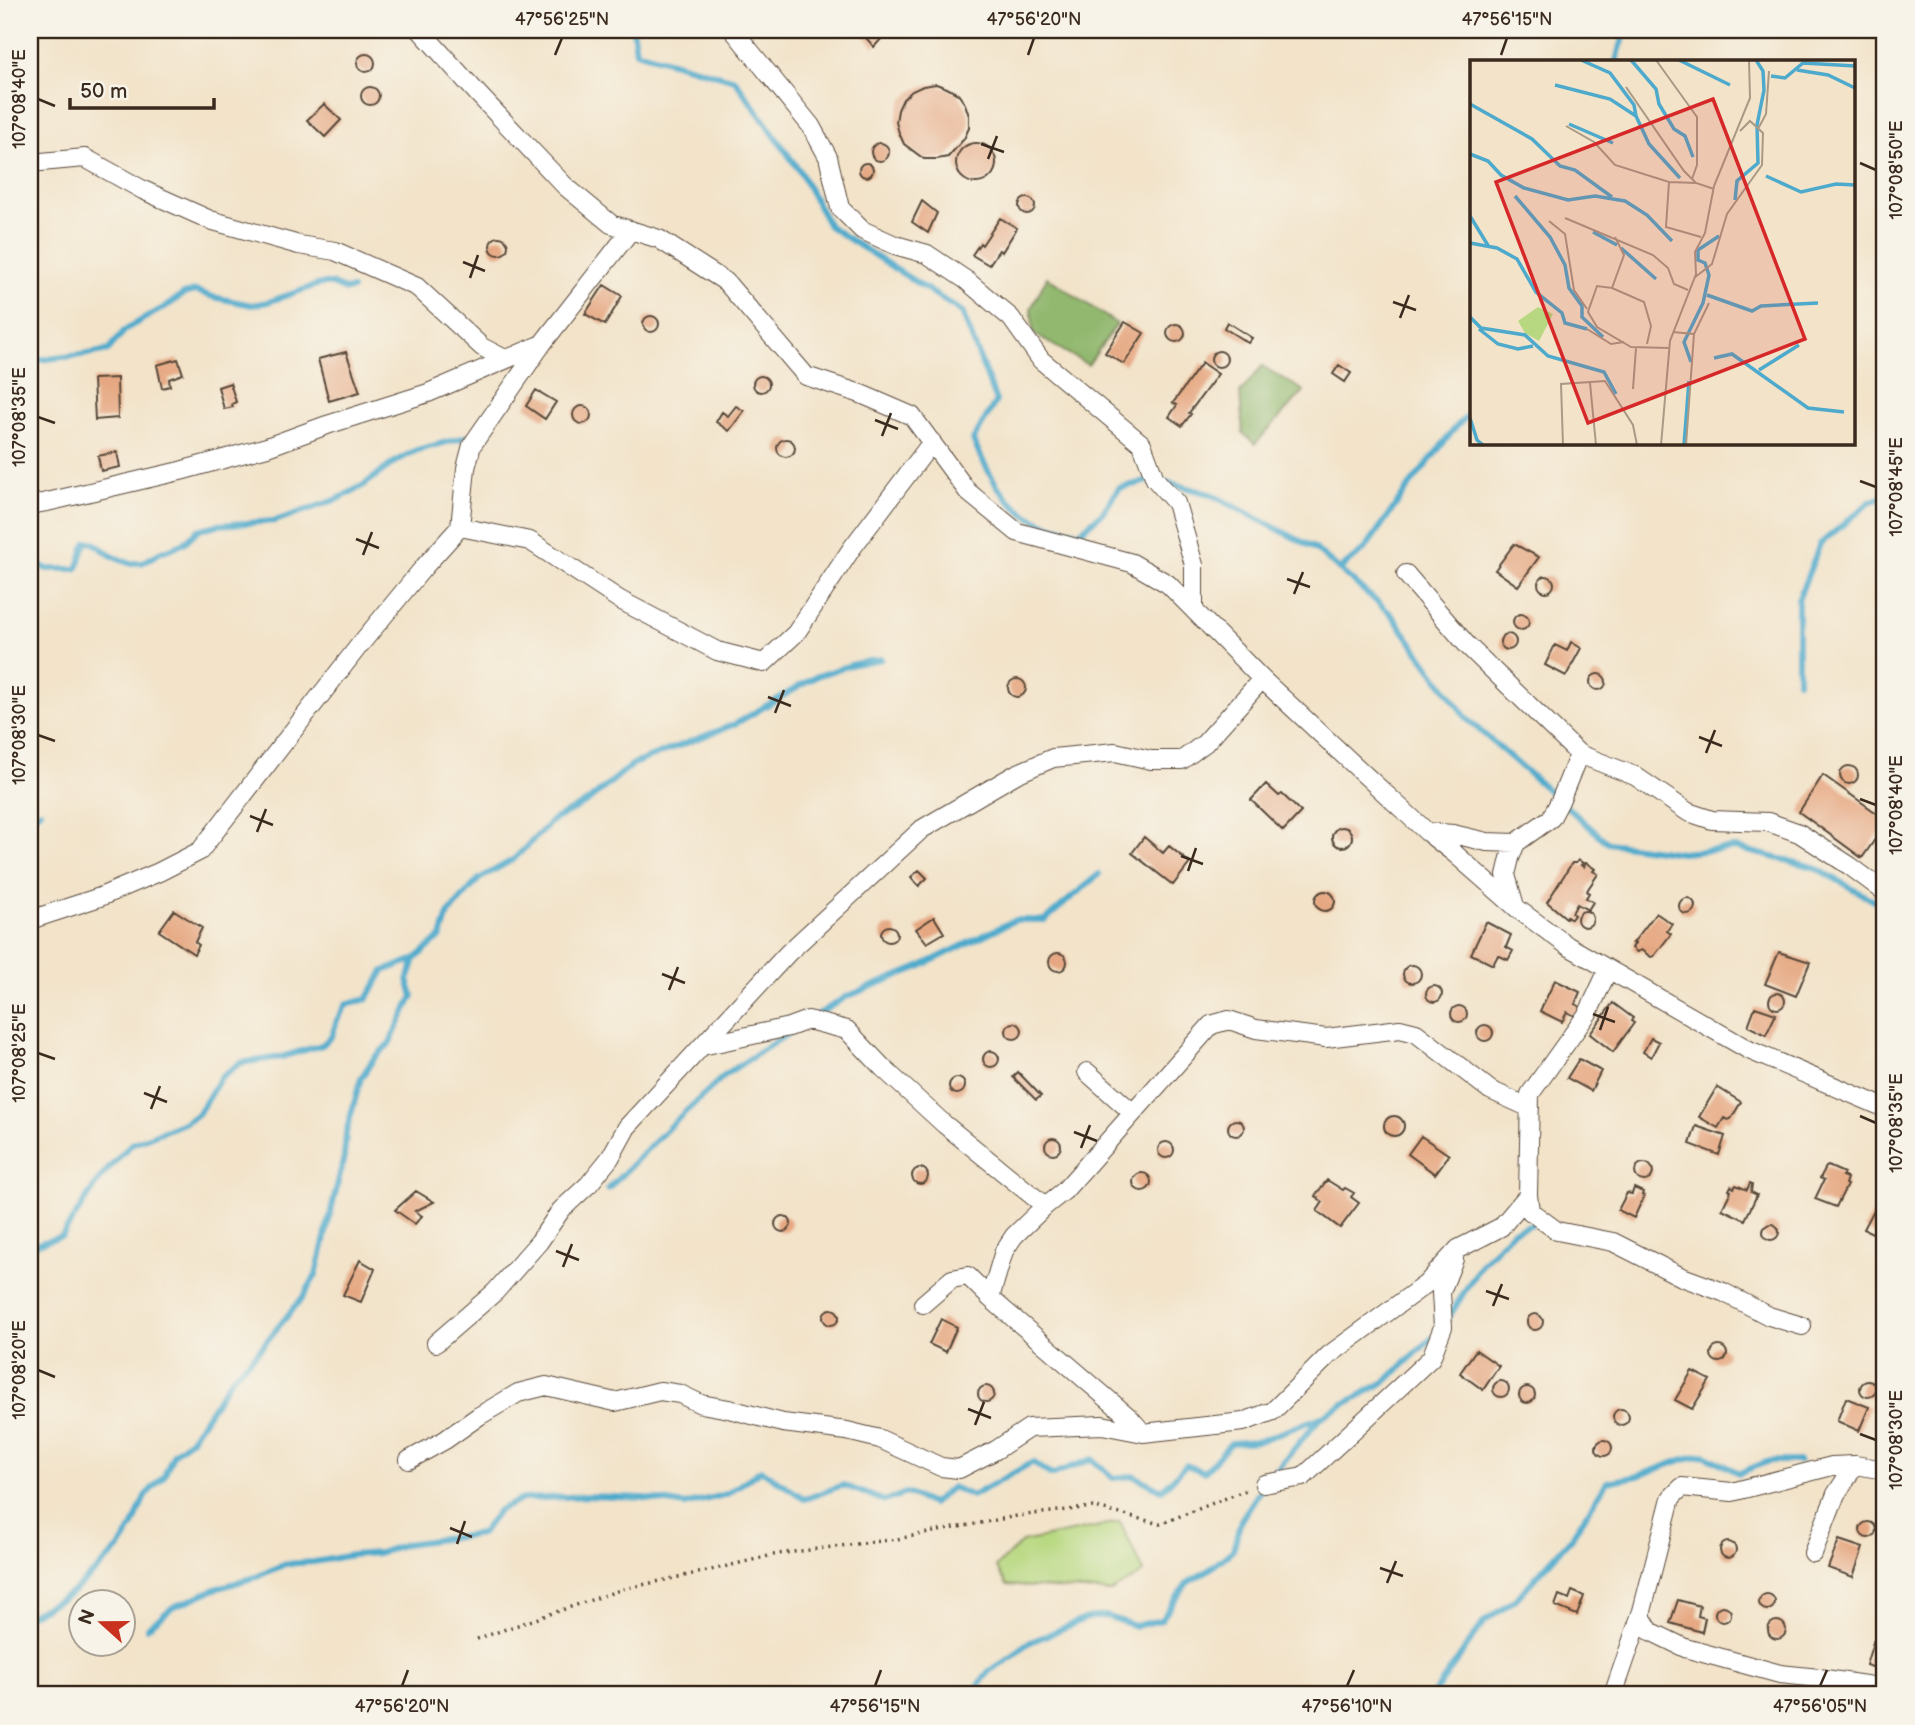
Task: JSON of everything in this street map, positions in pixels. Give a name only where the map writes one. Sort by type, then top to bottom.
[{"type":"street","points":[[421,30],[565,186],[611,224],[659,239],[726,282],[806,376],[861,394],[912,416],[968,492],[1017,532],[1132,563],[1168,584],[1262,679],[1427,832],[1515,906],[1568,946],[1749,1050],[1885,1108]]},
{"type":"street","points":[[733,30],[811,126],[828,157],[840,208],[847,216],[862,230],[895,245],[927,254],[966,280],[1011,318],[1041,360],[1142,444],[1155,479],[1176,503],[1194,565],[1194,610]]},
{"type":"street","points":[[30,163],[85,158],[143,190],[210,220],[299,245],[335,251],[417,287],[482,347],[505,359]]},
{"type":"street","points":[[30,919],[100,897],[200,851],[358,648],[460,527],[466,468],[472,445],[542,344],[631,230]]},
{"type":"street","points":[[30,505],[180,471],[267,447],[428,393],[542,344]]},
{"type":"street","points":[[460,527],[530,541],[620,600],[717,651],[764,663],[796,633],[852,548],[932,442]]},
{"type":"street","points":[[1406,574],[1467,645],[1579,754],[1636,776],[1688,812],[1712,820],[1768,822],[1799,833],[1885,892]]},
{"type":"street","points":[[436,1343],[504,1282],[539,1242],[561,1210],[589,1184],[610,1158],[627,1127],[788,953],[922,829],[1016,775],[1053,758],[1115,752],[1151,760],[1182,760],[1205,743],[1262,679]]},
{"type":"street","points":[[1515,906],[1506,875],[1516,843],[1550,818],[1579,754]]},
{"type":"street","points":[[1427,832],[1453,834],[1487,842],[1516,843]]},
{"type":"street","points":[[1608,970],[1588,1013],[1530,1094],[1530,1211],[1557,1231],[1613,1242],[1769,1316],[1802,1326]]},
{"type":"street","points":[[702,1046],[789,1027],[808,1020],[847,1030],[883,1068],[944,1124],[1045,1206]]},
{"type":"street","points":[[990,1298],[1004,1251],[1014,1236],[1064,1191],[1211,1025],[1229,1020],[1256,1029],[1325,1038],[1400,1029],[1416,1033],[1490,1090],[1530,1108]]},
{"type":"street","points":[[1087,1072],[1133,1113]]},
{"type":"street","points":[[409,1460],[518,1393],[546,1386],[615,1402],[660,1391],[680,1394],[701,1404],[783,1423],[847,1431],[880,1439],[941,1467],[959,1469],[996,1450],[1028,1429],[1102,1425],[1143,1433],[1243,1422],[1273,1411],[1329,1355],[1426,1284],[1458,1249],[1501,1227],[1528,1195]]},
{"type":"street","points":[[1264,1484],[1303,1477],[1431,1358],[1443,1327],[1441,1292],[1458,1249]]},
{"type":"street","points":[[923,1304],[952,1279],[968,1276],[1130,1418],[1143,1433]]},
{"type":"street","points":[[1613,1695],[1642,1611],[1671,1498],[1682,1487],[1732,1492],[1832,1466],[1855,1465],[1885,1470]]},
{"type":"street","points":[[1814,1553],[1836,1494],[1855,1465]]},
{"type":"street","points":[[1642,1611],[1642,1618],[1650,1631],[1685,1648],[1780,1674],[1885,1688]]},
{"type":"path","points":[[477,1639],[623,1589],[776,1554],[897,1539],[1017,1516],[1093,1507],[1160,1524],[1264,1484]]},
{"type":"green space","points":[[1047,277],[1117,324],[1088,365],[1034,334],[1031,309]]},
{"type":"green space","points":[[1262,366],[1304,391],[1255,444],[1243,433],[1240,393]]},
{"type":"green space","points":[[1120,1522],[1144,1572],[1111,1592],[1007,1585],[996,1567],[1022,1542]]},
{"type":"building","points":[[859,30],[874,30],[882,38],[874,47]]},
{"type":"building","points":[[366,54],[372,57],[375,63],[372,69],[366,72],[360,69],[357,63],[360,57]]},
{"type":"building","points":[[936,84],[958,94],[969,116],[969,128],[964,139],[948,157],[924,159],[904,144],[896,122],[903,99],[923,86]]},
{"type":"building","points":[[370,87],[376,90],[379,96],[376,102],[370,105],[364,102],[361,96],[364,90]]},
{"type":"building","points":[[324,104],[341,120],[325,137],[307,120]]},
{"type":"building","points":[[880,143],[886,146],[889,152],[886,158],[880,161],[874,158],[871,152],[874,146]]},
{"type":"building","points":[[976,143],[984,144],[990,149],[995,155],[995,171],[990,177],[984,182],[976,183],[968,182],[962,177],[957,171],[956,163],[957,155],[962,149],[968,144]]},
{"type":"building","points":[[863,163],[869,163],[873,170],[869,177],[863,177],[859,173],[859,167]]},
{"type":"building","points":[[1027,198],[1035,206],[1027,214],[1019,206]]},
{"type":"building","points":[[922,201],[937,213],[928,233],[912,222]]},
{"type":"building","points":[[1000,218],[1017,228],[1002,252],[999,250],[989,265],[972,255]]},
{"type":"building","points":[[499,237],[505,240],[508,246],[505,252],[499,255],[493,252],[490,246],[493,240]]},
{"type":"building","points":[[604,285],[622,296],[605,325],[585,314]]},
{"type":"building","points":[[651,316],[657,318],[657,330],[651,332],[645,330],[643,324],[645,318]]},
{"type":"building","points":[[1125,322],[1144,333],[1124,364],[1105,353]]},
{"type":"building","points":[[1227,322],[1252,338],[1248,343],[1224,328]]},
{"type":"building","points":[[1176,324],[1182,327],[1185,333],[1182,339],[1176,342],[1170,339],[1167,333],[1170,327]]},
{"type":"building","points":[[1219,351],[1225,353],[1225,365],[1219,367],[1213,365],[1211,359],[1213,353]]},
{"type":"building","points":[[346,352],[360,392],[329,401],[318,359]]},
{"type":"building","points":[[178,359],[183,374],[169,379],[170,386],[162,388],[157,365]]},
{"type":"building","points":[[1202,363],[1218,374],[1182,426],[1169,417],[1177,405],[1173,403]]},
{"type":"building","points":[[1339,365],[1351,373],[1345,382],[1333,374]]},
{"type":"building","points":[[758,376],[764,376],[769,384],[767,390],[758,392],[753,387],[753,381]]},
{"type":"building","points":[[117,378],[118,418],[95,420],[93,379]]},
{"type":"building","points":[[230,383],[236,402],[232,404],[233,407],[224,409],[218,387]]},
{"type":"building","points":[[536,390],[556,402],[545,419],[526,406]]},
{"type":"building","points":[[582,406],[588,409],[591,415],[588,421],[582,424],[576,421],[573,415],[576,409]]},
{"type":"building","points":[[736,406],[744,411],[729,431],[716,422],[722,412],[728,416]]},
{"type":"building","points":[[786,439],[792,442],[795,448],[792,454],[786,457],[780,454],[777,448],[780,442]]},
{"type":"building","points":[[117,452],[120,467],[101,471],[98,456]]},
{"type":"building","points":[[1514,544],[1539,557],[1518,586],[1495,570]]},
{"type":"building","points":[[1543,576],[1549,576],[1554,584],[1552,590],[1543,592],[1538,587],[1538,581]]},
{"type":"building","points":[[1518,614],[1524,614],[1529,622],[1527,628],[1518,630],[1513,625],[1513,619]]},
{"type":"building","points":[[1505,634],[1511,634],[1516,642],[1514,648],[1505,650],[1500,645],[1500,639]]},
{"type":"building","points":[[1571,642],[1581,648],[1566,676],[1545,665],[1555,645],[1567,651]]},
{"type":"building","points":[[1598,674],[1604,676],[1604,688],[1598,690],[1592,688],[1590,682],[1592,676]]},
{"type":"building","points":[[1013,679],[1021,679],[1026,688],[1024,695],[1013,697],[1008,692],[1008,684]]},
{"type":"building","points":[[1849,766],[1855,769],[1858,775],[1855,781],[1849,784],[1843,781],[1840,775],[1843,769]]},
{"type":"building","points":[[1823,775],[1885,819],[1885,825],[1862,858],[1799,812]]},
{"type":"building","points":[[1266,784],[1279,796],[1282,794],[1301,812],[1283,831],[1251,800]]},
{"type":"building","points":[[1342,827],[1349,830],[1352,837],[1349,844],[1342,847],[1335,844],[1332,837],[1335,830]]},
{"type":"building","points":[[1144,837],[1163,853],[1169,846],[1190,863],[1173,885],[1132,853]]},
{"type":"building","points":[[1578,860],[1584,867],[1586,863],[1595,869],[1593,871],[1598,874],[1587,892],[1589,893],[1586,898],[1593,902],[1588,910],[1577,904],[1571,919],[1547,902],[1572,863]]},
{"type":"building","points":[[919,870],[927,878],[919,886],[911,877]]},
{"type":"building","points":[[1325,891],[1332,894],[1335,901],[1332,908],[1325,911],[1318,908],[1315,901],[1318,894]]},
{"type":"building","points":[[1687,898],[1693,900],[1693,912],[1687,914],[1681,912],[1679,906],[1681,900]]},
{"type":"building","points":[[174,910],[202,928],[195,942],[199,945],[194,954],[159,931]]},
{"type":"building","points":[[1585,911],[1591,913],[1591,925],[1585,927],[1579,925],[1577,919],[1579,913]]},
{"type":"building","points":[[1656,913],[1672,924],[1667,931],[1671,934],[1651,957],[1632,948]]},
{"type":"building","points":[[934,917],[944,933],[927,943],[916,929]]},
{"type":"building","points":[[1486,922],[1511,935],[1506,947],[1513,951],[1508,960],[1498,955],[1493,965],[1471,954]]},
{"type":"building","points":[[889,926],[895,928],[895,940],[889,942],[883,940],[881,934],[883,928]]},
{"type":"building","points":[[1779,952],[1810,962],[1796,996],[1765,984]]},
{"type":"building","points":[[1058,953],[1064,956],[1067,962],[1064,968],[1058,971],[1052,968],[1049,962],[1052,956]]},
{"type":"building","points":[[1412,965],[1418,968],[1421,974],[1418,980],[1412,983],[1406,980],[1403,974],[1406,968]]},
{"type":"building","points":[[1555,980],[1580,992],[1575,1004],[1582,1008],[1577,1017],[1567,1012],[1562,1022],[1540,1011]]},
{"type":"building","points":[[1431,986],[1437,986],[1442,994],[1440,1000],[1431,1002],[1426,997],[1426,991]]},
{"type":"building","points":[[1777,993],[1783,995],[1783,1007],[1777,1009],[1771,1007],[1769,1001],[1771,995]]},
{"type":"building","points":[[1613,1003],[1633,1018],[1631,1021],[1634,1023],[1613,1052],[1590,1034]]},
{"type":"building","points":[[1456,1006],[1462,1006],[1467,1014],[1465,1020],[1456,1022],[1451,1017],[1451,1011]]},
{"type":"building","points":[[1755,1007],[1776,1014],[1766,1035],[1748,1026]]},
{"type":"building","points":[[1014,1023],[1020,1025],[1020,1037],[1014,1039],[1008,1037],[1006,1031],[1008,1025]]},
{"type":"building","points":[[1482,1025],[1488,1025],[1493,1033],[1491,1039],[1482,1041],[1477,1036],[1477,1030]]},
{"type":"building","points":[[1651,1038],[1659,1042],[1651,1057],[1643,1052]]},
{"type":"building","points":[[991,1051],[997,1053],[997,1065],[991,1067],[985,1065],[983,1059],[985,1053]]},
{"type":"building","points":[[1579,1059],[1601,1071],[1591,1091],[1567,1078]]},
{"type":"building","points":[[1018,1072],[1041,1096],[1036,1100],[1013,1077]]},
{"type":"building","points":[[957,1078],[965,1086],[957,1094],[949,1086]]},
{"type":"building","points":[[1717,1087],[1741,1102],[1731,1119],[1724,1118],[1718,1128],[1699,1117]]},
{"type":"building","points":[[1394,1116],[1401,1119],[1404,1126],[1401,1133],[1394,1136],[1387,1133],[1384,1126],[1387,1119]]},
{"type":"building","points":[[1236,1120],[1242,1122],[1242,1134],[1236,1136],[1230,1134],[1228,1128],[1230,1122]]},
{"type":"building","points":[[1696,1126],[1725,1136],[1719,1155],[1690,1144]]},
{"type":"building","points":[[1421,1136],[1449,1155],[1435,1174],[1408,1154]]},
{"type":"building","points":[[1053,1138],[1059,1140],[1059,1152],[1053,1154],[1047,1152],[1045,1146],[1047,1140]]},
{"type":"building","points":[[1166,1142],[1172,1144],[1172,1156],[1166,1158],[1160,1156],[1158,1150],[1160,1144]]},
{"type":"building","points":[[1644,1163],[1650,1166],[1653,1172],[1650,1178],[1644,1181],[1638,1178],[1635,1172],[1638,1166]]},
{"type":"building","points":[[1828,1166],[1844,1173],[1842,1176],[1847,1178],[1847,1185],[1836,1207],[1815,1199],[1824,1180],[1820,1178]]},
{"type":"building","points":[[917,1168],[923,1168],[928,1176],[926,1182],[917,1184],[912,1179],[912,1173]]},
{"type":"building","points":[[1138,1173],[1146,1173],[1151,1182],[1149,1189],[1138,1191],[1133,1186],[1133,1178]]},
{"type":"building","points":[[1327,1180],[1354,1193],[1351,1197],[1359,1203],[1340,1228],[1317,1211],[1323,1202],[1315,1196]]},
{"type":"building","points":[[1750,1183],[1751,1192],[1757,1195],[1745,1220],[1722,1209],[1731,1186],[1734,1188],[1736,1185],[1747,1190]]},
{"type":"building","points":[[1634,1188],[1643,1192],[1644,1196],[1634,1218],[1618,1210],[1627,1193],[1632,1194]]},
{"type":"building","points":[[416,1191],[434,1202],[415,1211],[422,1216],[415,1224],[395,1210]]},
{"type":"building","points":[[1876,1206],[1885,1210],[1885,1239],[1864,1229]]},
{"type":"building","points":[[780,1216],[786,1216],[791,1224],[789,1230],[780,1232],[775,1227],[775,1221]]},
{"type":"building","points":[[1771,1224],[1777,1226],[1777,1238],[1771,1240],[1765,1238],[1763,1232],[1765,1226]]},
{"type":"building","points":[[360,1260],[375,1269],[361,1302],[343,1295]]},
{"type":"building","points":[[828,1309],[834,1309],[839,1317],[837,1323],[828,1325],[823,1320],[823,1314]]},
{"type":"building","points":[[1532,1314],[1538,1314],[1543,1322],[1541,1328],[1532,1330],[1527,1325],[1527,1319]]},
{"type":"building","points":[[941,1319],[957,1327],[946,1352],[929,1344]]},
{"type":"building","points":[[1716,1346],[1722,1346],[1727,1354],[1725,1360],[1716,1362],[1711,1357],[1711,1351]]},
{"type":"building","points":[[1476,1350],[1499,1366],[1483,1390],[1460,1373]]},
{"type":"building","points":[[1692,1371],[1710,1380],[1692,1409],[1675,1400]]},
{"type":"building","points":[[1498,1381],[1504,1381],[1509,1389],[1507,1395],[1498,1397],[1493,1392],[1493,1386]]},
{"type":"building","points":[[1868,1381],[1874,1383],[1874,1395],[1868,1397],[1862,1395],[1860,1389],[1862,1383]]},
{"type":"building","points":[[983,1386],[989,1386],[994,1394],[992,1400],[983,1402],[978,1397],[978,1391]]},
{"type":"building","points":[[1524,1387],[1530,1387],[1535,1395],[1533,1401],[1524,1403],[1519,1398],[1519,1392]]},
{"type":"building","points":[[1846,1398],[1869,1407],[1859,1431],[1837,1421]]},
{"type":"building","points":[[1618,1409],[1624,1409],[1629,1417],[1627,1423],[1618,1425],[1613,1420],[1613,1414]]},
{"type":"building","points":[[1601,1440],[1607,1440],[1612,1448],[1610,1454],[1601,1456],[1596,1451],[1596,1445]]},
{"type":"building","points":[[1865,1522],[1871,1522],[1876,1530],[1874,1536],[1865,1538],[1860,1533],[1860,1527]]},
{"type":"building","points":[[1839,1540],[1863,1548],[1853,1577],[1828,1568]]},
{"type":"building","points":[[1725,1542],[1731,1542],[1736,1550],[1734,1556],[1725,1558],[1720,1553],[1720,1547]]},
{"type":"building","points":[[1572,1591],[1584,1596],[1577,1615],[1555,1606],[1559,1595],[1569,1599]]},
{"type":"building","points":[[1767,1594],[1773,1596],[1773,1608],[1767,1610],[1761,1608],[1759,1602],[1761,1596]]},
{"type":"building","points":[[1678,1600],[1700,1606],[1698,1616],[1705,1618],[1702,1632],[1670,1623]]},
{"type":"building","points":[[1723,1606],[1729,1608],[1729,1620],[1723,1622],[1717,1620],[1715,1614],[1717,1608]]},
{"type":"building","points":[[1777,1621],[1783,1624],[1786,1630],[1783,1636],[1777,1639],[1771,1636],[1768,1630],[1771,1624]]},
{"type":"building","points":[[1874,1639],[1885,1643],[1885,1671],[1866,1665]]},
{"type":"waterway","points":[[633,30],[636,52],[735,80],[799,170],[829,226],[962,312],[996,401],[973,440],[999,488],[1017,508],[1041,522],[1079,533],[1103,512],[1119,488],[1152,480]]},
{"type":"waterway","points":[[1616,60],[1626,30]]},
{"type":"waterway","points":[[30,361],[108,350],[126,329],[183,294],[196,291],[252,305],[320,284],[352,289]]},
{"type":"waterway","points":[[1339,570],[1365,549],[1405,492],[1470,413]]},
{"type":"waterway","points":[[30,560],[47,569],[76,569],[87,542],[94,543],[112,556],[129,563],[142,563],[183,544],[198,530],[217,525],[275,521],[338,499],[417,450],[466,437]]},
{"type":"waterway","points":[[1162,481],[1210,494],[1314,548],[1391,614],[1468,720],[1608,843],[1681,853],[1735,848],[1814,867],[1885,907]]},
{"type":"waterway","points":[[1798,681],[1798,600],[1820,544],[1871,501],[1885,497]]},
{"type":"waterway","points":[[30,1615],[70,1594],[119,1548],[133,1526],[145,1496],[164,1476],[174,1453],[191,1439],[233,1376],[255,1355],[303,1297],[316,1275],[344,1157],[346,1133],[361,1078],[374,1058],[389,1044],[413,996],[408,980],[415,959],[441,937],[448,914],[479,879],[514,859],[553,820],[587,802],[633,764],[735,724],[817,676],[881,659]]},
{"type":"waterway","points":[[30,819],[40,811]]},
{"type":"waterway","points":[[812,1018],[846,997],[917,968],[1015,920],[1045,920],[1099,874]]},
{"type":"waterway","points":[[30,1249],[62,1236],[101,1177],[131,1144],[184,1123],[198,1114],[221,1077],[240,1063],[281,1057],[322,1045],[332,1036],[346,1005],[367,999],[384,971],[415,959]]},
{"type":"waterway","points":[[608,1189],[726,1074],[789,1033]]},
{"type":"waterway","points":[[1448,1319],[1481,1264],[1513,1231],[1538,1222]]},
{"type":"waterway","points":[[147,1628],[173,1607],[285,1564],[379,1553],[405,1544],[481,1534],[499,1510],[523,1499],[587,1496],[644,1498],[685,1505],[727,1494],[761,1470],[805,1499],[843,1485],[885,1501],[906,1493],[932,1504],[952,1487],[972,1496],[1033,1462],[1051,1475],[1092,1459],[1113,1478],[1134,1476],[1162,1490],[1186,1465],[1204,1472],[1231,1443],[1259,1441],[1319,1418],[1386,1381],[1432,1338]]},
{"type":"waterway","points":[[1270,1478],[1319,1419]]},
{"type":"waterway","points":[[1433,1695],[1484,1622],[1516,1599],[1571,1538],[1607,1482],[1638,1476],[1684,1459],[1705,1455],[1739,1473],[1769,1461],[1799,1461]]},
{"type":"waterway","points":[[963,1695],[972,1695],[989,1671],[1012,1657],[1026,1644],[1087,1618],[1107,1616],[1135,1626],[1161,1620],[1187,1583],[1233,1550],[1241,1520],[1263,1486]]}]
